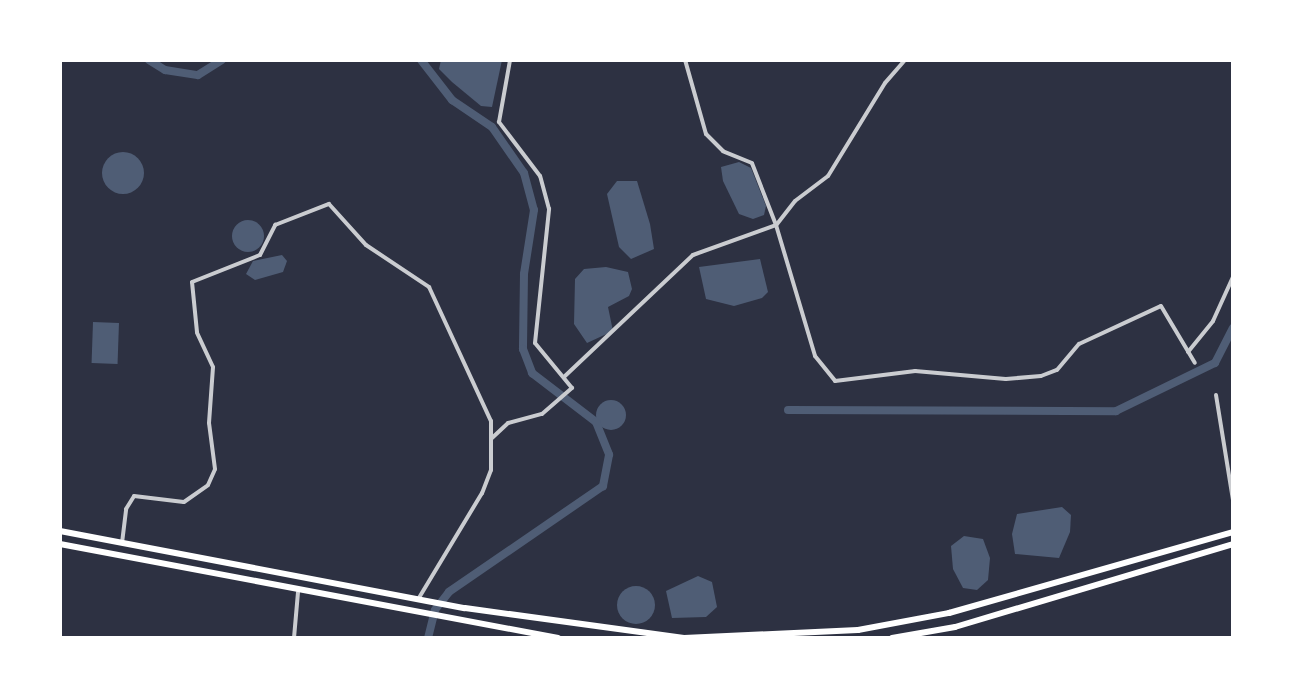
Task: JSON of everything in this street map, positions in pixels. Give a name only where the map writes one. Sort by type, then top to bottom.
[{"type":"highway","points":[[60,531],[418,600],[684,638],[858,630],[1045,588],[1233,532]]},
{"type":"highway","points":[[60,544],[461,624],[558,638]]},
{"type":"highway","points":[[892,638],[955,627],[1233,544]]},
{"type":"street","points":[[492,439],[508,423],[542,414],[572,388],[535,343],[549,209],[540,176],[499,122],[510,60]]},
{"type":"street","points":[[685,60],[706,134],[723,151],[752,163],[776,225],[815,356],[835,381],[915,371],[1006,379],[1041,376],[1057,370],[1079,344],[1161,306],[1195,363]]},
{"type":"street","points":[[565,376],[636,315],[693,255],[776,225],[795,201],[828,176],[885,83],[905,60]]},
{"type":"street","points":[[122,543],[126,509],[134,496],[184,502],[208,485],[215,469],[209,423],[213,367],[197,332],[192,282],[260,255],[275,225],[329,204],[366,245],[429,287],[491,421],[491,470],[482,493],[418,600]]},
{"type":"street","points":[[1188,352],[1213,321],[1233,277]]},
{"type":"street","points":[[1216,395],[1233,500]]},
{"type":"street","points":[[294,638],[298,592]]},
{"type":"water","points":[[441,60],[502,60],[492,107],[481,106],[452,82],[439,69]]},
{"type":"water","points":[[123,152],[138,158],[144,173],[138,188],[123,194],[108,188],[102,173],[108,158]]},
{"type":"water","points":[[739,162],[751,168],[766,206],[764,215],[753,219],[739,214],[723,181],[721,167]]},
{"type":"water","points":[[617,181],[637,181],[650,224],[654,249],[631,259],[619,247],[607,194]]},
{"type":"water","points":[[248,220],[259,225],[264,236],[259,247],[248,252],[237,247],[232,236],[237,225]]},
{"type":"water","points":[[282,255],[287,261],[283,272],[255,280],[246,274],[253,261]]},
{"type":"water","points":[[760,259],[768,292],[762,298],[734,306],[706,299],[699,267]]},
{"type":"water","points":[[606,267],[628,272],[632,289],[629,296],[608,307],[613,331],[587,343],[574,324],[575,279],[584,269]]},
{"type":"water","points":[[93,322],[119,323],[118,364],[92,363]]},
{"type":"water","points":[[611,400],[622,404],[626,415],[622,426],[611,430],[600,426],[596,415],[600,404]]},
{"type":"water","points":[[1062,507],[1071,515],[1070,532],[1059,558],[1015,554],[1012,534],[1017,514]]},
{"type":"water","points":[[964,536],[983,539],[990,558],[988,580],[977,590],[963,588],[953,569],[951,546]]},
{"type":"water","points":[[698,576],[712,582],[717,607],[706,617],[672,618],[666,591]]},
{"type":"water","points":[[636,586],[649,592],[655,605],[649,618],[636,624],[623,618],[617,605],[623,592]]},
{"type":"waterway","points":[[149,60],[165,70],[198,75],[222,60]]},
{"type":"waterway","points":[[421,60],[452,100],[492,127],[524,173],[534,210],[524,274],[523,349],[532,373],[596,422],[609,455],[603,486],[449,592],[435,610],[428,638]]},
{"type":"waterway","points":[[788,410],[1116,411],[1215,363],[1233,328]]}]
